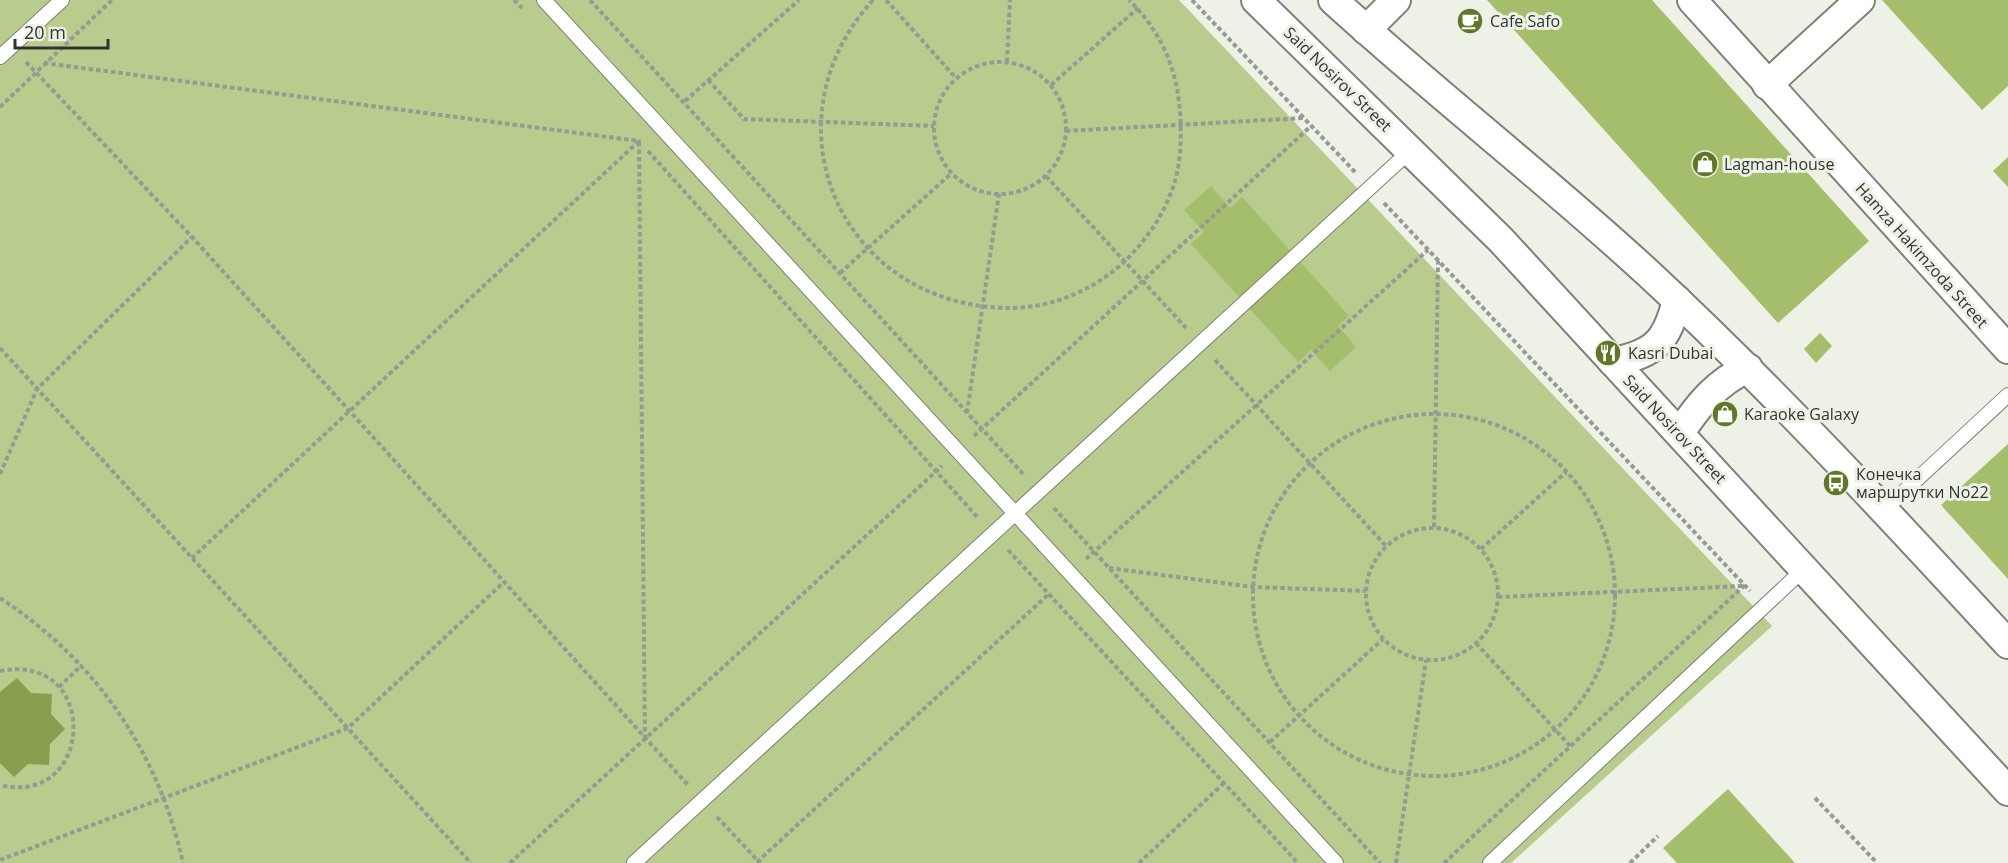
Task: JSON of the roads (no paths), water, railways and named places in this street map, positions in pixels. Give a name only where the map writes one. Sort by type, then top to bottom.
[{"type":"street","name":"Said Nosirov Street","points":[[1256,0],[1501,240],[2008,791]]},
{"type":"street","points":[[1333,0],[1544,179],[1677,300],[1748,369],[1884,510],[2008,644]]},
{"type":"street","points":[[1366,30],[1396,0]]},
{"type":"street","name":"Hamza Hakimzoda Street","points":[[1692,0],[2008,349]]},
{"type":"street","points":[[1767,85],[1860,0]]},
{"type":"street","points":[[1613,362],[1635,358],[1657,344],[1666,333],[1677,300]]},
{"type":"street","points":[[1680,433],[1706,397],[1734,374],[1748,369]]},
{"type":"lane","points":[[0,57],[62,0]]},
{"type":"lane","points":[[544,0],[1336,863]]},
{"type":"lane","points":[[634,863],[1411,150]]},
{"type":"lane","points":[[1884,510],[2008,395]]},
{"type":"lane","points":[[1490,863],[1804,569]]},
{"type":"place","name":"Cafe Safo","points":[[1470,21]]},
{"type":"place","name":"Lagman-house","points":[[1705,164]]},
{"type":"place","name":"Kasri Dubai","points":[[1608,353]]},
{"type":"place","name":"Karaoke Galaxy","points":[[1725,414]]},
{"type":"place","name":"Конечка маршрутки No22","points":[[1836,483]]}]
